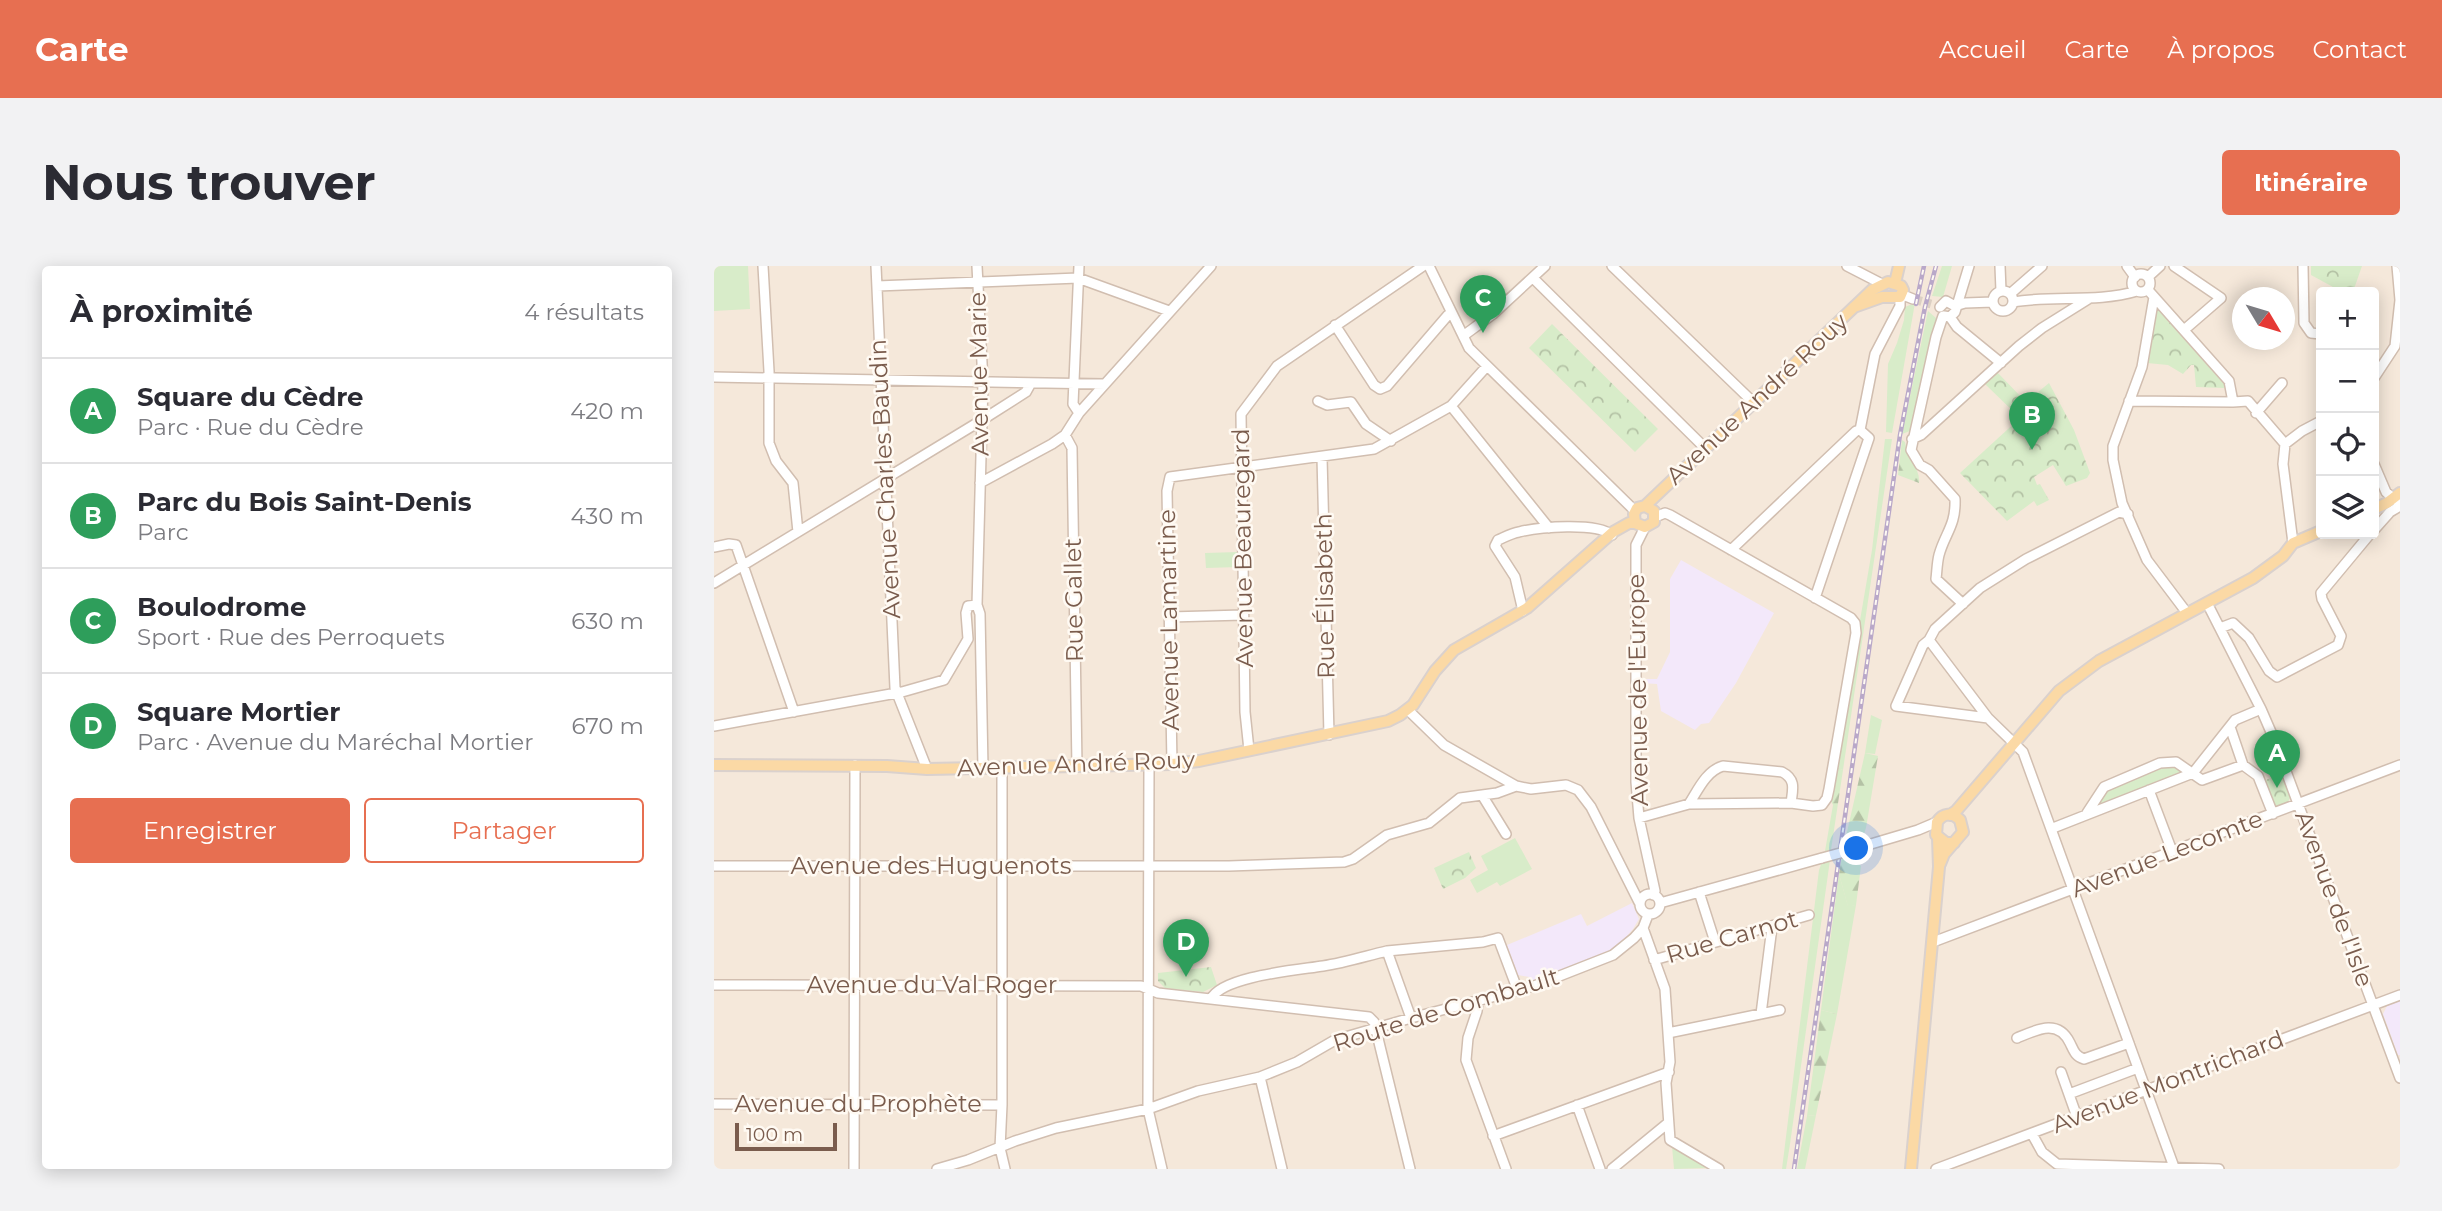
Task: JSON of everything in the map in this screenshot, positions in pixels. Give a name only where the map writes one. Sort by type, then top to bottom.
[{"type":"main road","points":[[1895,283],[1899,266]]},
{"type":"main road","points":[[1888,282],[1895,283],[1906,297],[1881,289],[1888,282]]},
{"type":"main road","name":"Avenue André Rouy","points":[[714,765],[855,765],[927,769],[1172,764],[1199,761],[1388,721],[1408,710],[1435,671],[1454,650],[1523,611],[1613,534],[1620,522],[1643,516],[1659,491],[1854,307],[1881,289]]},
{"type":"main road","points":[[2379,507],[2398,500]]},
{"type":"main road","points":[[1911,1169],[1939,867],[1937,822],[1942,816],[1950,814],[2059,691],[2083,671],[2253,578],[2283,556],[2293,543],[2316,533]]},
{"type":"main road","points":[[1939,867],[1944,854],[1962,837],[1964,807],[1970,793]]},
{"type":"main road","points":[[1950,814],[1958,817],[1962,823]]},
{"type":"main road","points":[[1937,836],[1945,843],[1954,843]]},
{"type":"street","points":[[763,266],[769,378],[769,443],[776,461],[793,483],[798,532]]},
{"type":"street","name":"Avenue Charles Baudin","points":[[876,266],[895,688],[927,769]]},
{"type":"street","name":"Avenue Marie","points":[[977,266],[983,382],[977,606]]},
{"type":"street","points":[[1079,266],[1073,406],[1079,413]]},
{"type":"street","points":[[980,483],[1045,449],[1065,435],[1079,413],[1211,266]]},
{"type":"street","name":"Avenue Beauregard","points":[[1249,750],[1245,709],[1241,414],[1277,366],[1423,266]]},
{"type":"street","points":[[1429,266],[1469,348],[1643,516],[1667,514],[1851,618],[1855,623],[1856,633],[1829,789],[1822,805],[1689,804],[1639,818]]},
{"type":"street","points":[[1463,336],[1493,314],[1545,266]]},
{"type":"street","points":[[1612,266],[1754,403]]},
{"type":"street","points":[[1847,266],[1881,289]]},
{"type":"street","points":[[1941,311],[1955,313],[1969,266]]},
{"type":"street","points":[[2000,266],[2008,295],[2008,310],[2001,311],[1993,302],[1994,296],[2008,295],[2090,298],[2143,293]]},
{"type":"street","points":[[2008,295],[2042,266]]},
{"type":"street","points":[[2127,266],[2143,293],[2183,330],[2229,381],[2232,402]]},
{"type":"street","points":[[2148,277],[2160,266]]},
{"type":"street","points":[[2175,266],[2221,298],[2183,330]]},
{"type":"street","points":[[2379,371],[2393,351],[2398,338],[2400,300],[2397,266]]},
{"type":"street","points":[[2303,270],[2304,323],[2307,330],[2316,334]]},
{"type":"street","points":[[2135,276],[2140,274],[2148,277],[2151,282],[2143,293],[2142,367],[2113,453],[2123,510],[2147,561],[2187,613]]},
{"type":"street","points":[[877,286],[1078,278],[1169,311]]},
{"type":"street","points":[[1533,278],[1705,448]]},
{"type":"street","points":[[1860,430],[1875,354],[1906,297]]},
{"type":"street","points":[[1912,439],[1921,435],[2042,328],[2090,298]]},
{"type":"street","points":[[1963,604],[1936,579],[1940,552],[1954,522],[1955,499],[1929,470],[1920,466],[1912,454],[1912,439],[1941,311],[1946,301],[1955,306],[1993,302]]},
{"type":"street","points":[[1941,311],[2001,363]]},
{"type":"street","points":[[1335,325],[1374,385],[1380,389],[1387,386],[1452,314]]},
{"type":"street","points":[[1241,467],[1374,449],[1451,406],[1486,366]]},
{"type":"street","points":[[714,377],[1074,382],[1103,386]]},
{"type":"street","points":[[714,583],[982,420],[1026,392],[1031,383]]},
{"type":"street","points":[[2256,413],[2282,383]]},
{"type":"street","points":[[1318,401],[1327,405],[1351,402],[1366,424],[1391,441]]},
{"type":"street","points":[[2129,401],[2248,401],[2285,444],[2284,473],[2293,543]]},
{"type":"street","points":[[1451,406],[1549,528]]},
{"type":"street","points":[[2285,444],[2316,424]]},
{"type":"street","points":[[1731,550],[1830,454],[1860,430]]},
{"type":"street","points":[[1815,598],[1869,438],[1860,430]]},
{"type":"street","name":"Rue Gallet","points":[[1065,435],[1072,448],[1077,767]]},
{"type":"street","name":"Rue Élisabeth","points":[[1322,457],[1329,735]]},
{"type":"street","name":"Avenue Lamartine","points":[[1172,764],[1167,491],[1170,477],[1241,467]]},
{"type":"street","points":[[2379,476],[2386,492],[2398,500],[2379,523]]},
{"type":"street","points":[[1988,718],[1896,706],[1923,645],[1932,633],[1980,588],[2026,559],[2123,510]]},
{"type":"street","name":"Avenue de l'Europe","points":[[1643,516],[1636,545],[1636,782],[1639,818],[1657,899]]},
{"type":"street","points":[[1523,611],[1515,577],[1495,546],[1498,540],[1517,532],[1549,528],[1598,528],[1613,534]]},
{"type":"street","points":[[2220,628],[2233,623],[2249,638],[2269,671],[2277,677],[2338,645],[2341,636],[2321,595],[2366,539]]},
{"type":"street","points":[[714,548],[736,545],[794,712]]},
{"type":"street","name":"Avenue de l'Isle","points":[[2207,603],[2261,709],[2400,1078]]},
{"type":"street","points":[[714,726],[897,692],[944,680],[968,639],[968,606],[977,606],[983,768]]},
{"type":"street","points":[[1170,617],[1243,615]]},
{"type":"street","points":[[1929,640],[1988,718],[2023,752],[2174,1167]]},
{"type":"street","points":[[2087,813],[2193,773],[2235,720],[2261,709]]},
{"type":"street","points":[[1408,710],[1444,745],[1516,786],[1531,789],[1566,785],[1575,788],[1591,807],[1641,910],[1648,915],[1657,912],[1657,899]]},
{"type":"street","points":[[2230,727],[2243,765],[2258,776],[2273,814]]},
{"type":"street","points":[[2053,828],[2082,818],[2104,787],[2160,762],[2176,762],[2202,780],[2243,765]]},
{"type":"street","points":[[854,1169],[855,765]]},
{"type":"street","points":[[1149,765],[1148,1109],[1162,1169]]},
{"type":"street","name":"Avenue Lecomte","points":[[1933,942],[2400,765]]},
{"type":"street","points":[[1689,804],[1709,774],[1715,768],[1723,766],[1782,772],[1790,776],[1794,784],[1791,803]]},
{"type":"street","points":[[1002,768],[1000,1148],[1005,1169]]},
{"type":"street","name":"Avenue des Huguenots","points":[[714,866],[1234,866],[1344,862],[1353,859],[1387,835],[1429,822],[1458,799],[1497,793],[1516,786]]},
{"type":"street","points":[[2149,790],[2172,851]]},
{"type":"street","points":[[1482,795],[1506,834]]},
{"type":"street","points":[[1639,902],[1646,894],[1657,899],[1699,892],[1919,830],[1937,822]]},
{"type":"street","points":[[1919,830],[1937,836]]},
{"type":"street","points":[[1699,892],[1714,942]]},
{"type":"street","name":"Route de Combault","points":[[937,1169],[1056,1128],[1148,1109],[1198,1091],[1260,1082],[1335,1040],[1518,992],[1613,955],[1643,928],[1648,915]]},
{"type":"street","name":"Rue Carnot","points":[[1654,960],[1809,915]]},
{"type":"street","points":[[1761,1014],[1772,927]]},
{"type":"street","points":[[1643,928],[1665,989],[1670,1062],[1666,1083],[1670,1140],[1719,1169]]},
{"type":"street","points":[[1211,999],[1223,987],[1269,974],[1323,966],[1387,951],[1483,942],[1498,938],[1518,992]]},
{"type":"street","points":[[1387,951],[1411,1018]]},
{"type":"street","name":"Avenue du Val Roger","points":[[714,985],[1141,986],[1149,990],[1211,999],[1368,1017],[1373,1020],[1375,1028]]},
{"type":"street","name":"Avenue Montrichard","points":[[1936,1169],[2400,995]]},
{"type":"street","points":[[1478,1001],[1468,1038],[1466,1060],[1506,1169]]},
{"type":"street","points":[[1668,1033],[1780,1010]]},
{"type":"street","points":[[2017,1038],[2038,1029],[2053,1027],[2065,1034],[2075,1054],[2084,1059],[2129,1043]]},
{"type":"street","points":[[1375,1028],[1410,1169]]},
{"type":"street","points":[[2069,1094],[2138,1068]]},
{"type":"street","points":[[1493,1136],[1668,1072]]},
{"type":"street","points":[[2061,1072],[2077,1117]]},
{"type":"street","points":[[1260,1082],[1282,1169]]},
{"type":"street","name":"Avenue du Prophète","points":[[714,1104],[1002,1105]]},
{"type":"street","points":[[1577,1105],[1601,1169]]},
{"type":"street","points":[[1612,1169],[1668,1123]]},
{"type":"street","points":[[2032,1134],[2042,1152],[2057,1164],[2220,1169]]},
{"type":"shaded area","points":[[714,266],[2400,266],[2400,1169],[714,1169]]},
{"type":"shaded area","points":[[1681,560],[1774,613],[1736,683],[1709,723],[1701,724],[1695,730],[1661,711],[1657,684],[1641,683],[1641,679],[1657,679],[1670,652],[1670,579]]},
{"type":"shaded area","points":[[1632,903],[1639,919],[1619,945],[1599,956],[1531,981],[1529,977],[1518,975],[1507,945],[1581,914],[1587,926]]},
{"type":"shaded area","points":[[2400,1001],[2398,1055],[2383,1014],[2387,1006]]},
{"type":"green space","points":[[714,266],[748,266],[750,309],[714,311]]},
{"type":"green space","points":[[1942,266],[1952,266],[1943,297],[1932,296]]},
{"type":"green space","points":[[2311,266],[2362,266],[2355,287],[2333,287],[2311,275]]},
{"type":"green space","points":[[1915,303],[1892,433],[1886,432],[1888,364],[1904,320],[1905,307]]},
{"type":"green space","points":[[2158,309],[2224,384],[2224,388],[2196,387],[2194,365],[2183,374],[2168,365],[2147,363],[2154,310]]},
{"type":"green space","points":[[1928,311],[1936,318],[1936,325],[1910,431],[1902,434]]},
{"type":"green space","points":[[1552,324],[1658,429],[1635,452],[1529,348]]},
{"type":"green space","points":[[1997,372],[2026,402],[2049,383],[2074,430],[2090,473],[2087,478],[2066,486],[2053,465],[2034,477],[2049,500],[2037,506],[2034,501],[2007,521],[1960,473],[2020,418],[1985,384]]},
{"type":"green space","points":[[1885,439],[1892,439],[1843,770],[1835,767],[1872,550]]},
{"type":"green space","points":[[1902,440],[1918,473],[1919,483],[1898,475]]},
{"type":"green space","points":[[1238,552],[1239,567],[1206,568],[1205,553]]},
{"type":"green space","points":[[1871,715],[1882,720],[1875,754],[1865,753]]},
{"type":"green space","points":[[1865,753],[1878,756],[1866,828],[1861,843],[1844,845]]},
{"type":"green space","points":[[2176,762],[2193,773],[2086,813],[2104,787]]},
{"type":"green space","points":[[1835,767],[1843,770],[1831,850],[1825,851],[1833,805],[1830,799]]},
{"type":"green space","points":[[2282,774],[2291,796],[2288,802],[2277,806],[2271,803],[2263,781]]},
{"type":"green space","points":[[1515,838],[1532,869],[1500,886],[1497,882],[1477,893],[1470,880],[1488,870],[1481,856]]},
{"type":"green space","points":[[1469,852],[1476,868],[1465,878],[1443,889],[1434,868]]},
{"type":"green space","points":[[1850,854],[1861,866],[1856,905],[1848,907],[1839,874],[1842,856]]},
{"type":"green space","points":[[1830,860],[1790,1144],[1786,1169],[1782,1169],[1819,870],[1822,862]]},
{"type":"green space","points":[[1839,874],[1848,906],[1856,905],[1837,1014],[1821,1010]]},
{"type":"green space","points":[[1211,967],[1217,985],[1203,992],[1165,988],[1158,981],[1158,973]]},
{"type":"green space","points":[[1821,1010],[1837,1014],[1816,1115],[1807,1116]]},
{"type":"green space","points":[[1816,1115],[1805,1169],[1797,1169],[1807,1116]]},
{"type":"green space","points":[[1672,1146],[1708,1166],[1708,1168],[1674,1169]]},
{"type":"tunnel","points":[[1913,299],[1931,304]]},
{"type":"railway","points":[[1916,304],[1924,266]]},
{"type":"railway","points":[[1794,1169],[1900,435],[1925,307],[1936,266]]},
{"type":"place","name":"Boulodrome","points":[[1483,333]]},
{"type":"place","name":"Parc du Bois Saint-Denis","points":[[2032,450]]},
{"type":"place","name":"Square du Cèdre","points":[[2277,788]]},
{"type":"place","name":"Square Mortier","points":[[1186,977]]}]
